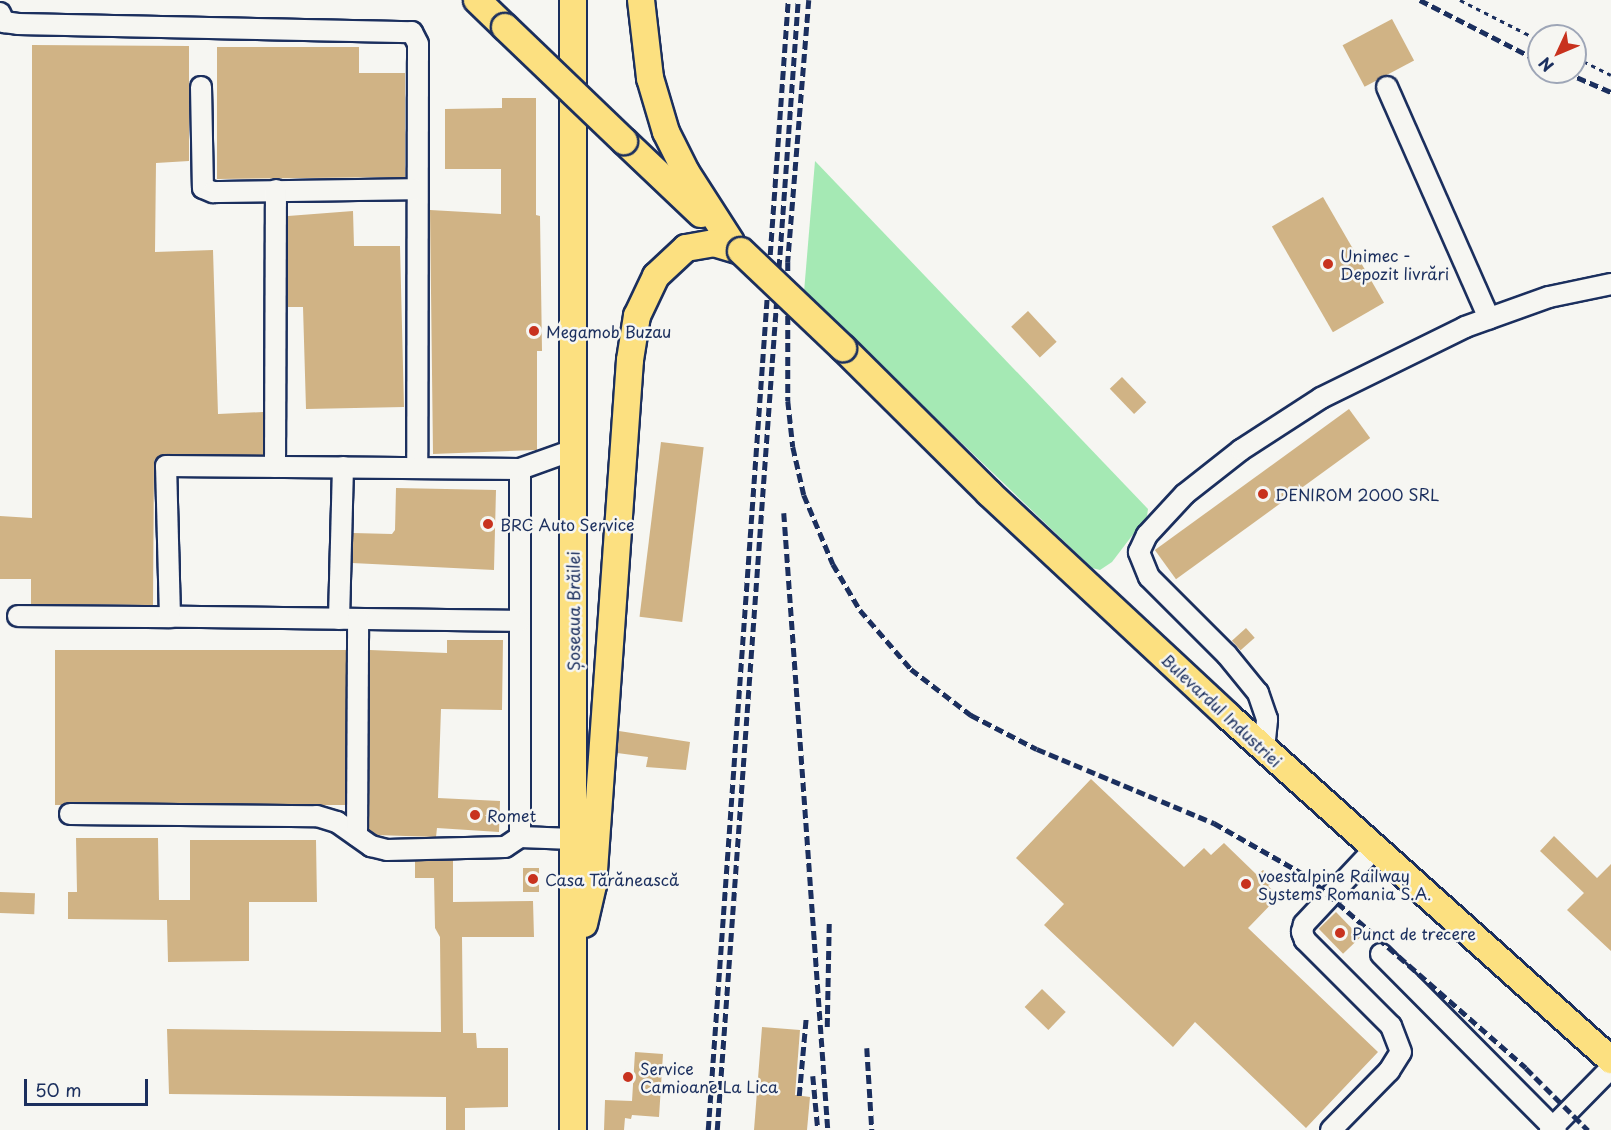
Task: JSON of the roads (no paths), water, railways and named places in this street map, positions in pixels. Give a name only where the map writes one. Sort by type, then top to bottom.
[{"type":"main road","points":[[477,0],[736,247]]},
{"type":"main road","name":"Șoseaua Brăilei","points":[[573,0],[575,946],[573,1130]]},
{"type":"main road","points":[[641,0],[650,78],[666,132],[686,172],[736,247]]},
{"type":"main road","points":[[575,946],[593,885],[633,332],[641,303],[652,283],[686,248],[714,243],[736,247]]},
{"type":"main road","name":"Bulevardul Industriei","points":[[736,247],[843,348],[989,493],[1264,749],[1611,1060]]},
{"type":"street","points":[[0,13],[4,22],[18,24],[412,32],[418,44],[417,468]]},
{"type":"street","points":[[201,87],[203,188],[213,192],[417,189]]},
{"type":"street","points":[[1388,87],[1490,318]]},
{"type":"street","points":[[275,467],[276,190]]},
{"type":"street","points":[[1264,749],[1267,718],[1258,693],[1227,655],[1149,577],[1141,563],[1141,544],[1185,495],[1289,416],[1394,359],[1490,318],[1549,297],[1611,284]]},
{"type":"street","points":[[170,617],[166,466],[520,469],[573,450]]},
{"type":"street","points":[[343,467],[357,836]]},
{"type":"street","points":[[520,469],[520,837]]},
{"type":"street","points":[[18,616],[519,621]]},
{"type":"street","points":[[70,814],[317,816],[337,822],[357,836],[387,850],[505,848],[520,837],[573,838]]},
{"type":"street","points":[[1331,1130],[1389,1071],[1401,1052],[1391,1026],[1305,940],[1302,932],[1304,924],[1375,848]]},
{"type":"street","points":[[1381,954],[1553,1129],[1611,1068]]},
{"type":"railway","points":[[708,1130],[788,0]]},
{"type":"railway","points":[[717,1130],[798,0]]},
{"type":"railway","points":[[809,0],[788,262],[788,401],[793,447],[804,495],[833,564],[860,610],[911,669],[971,715],[1037,749],[1214,823],[1307,876],[1526,1068],[1588,1130]]},
{"type":"railway","points":[[1420,0],[1527,55]]},
{"type":"railway","points":[[1587,82],[1611,92]]},
{"type":"railway","points":[[784,513],[828,1130]]},
{"type":"railway","points":[[827,1027],[829,920]]},
{"type":"railway","points":[[799,1096],[806,1018]]},
{"type":"railway","points":[[867,1048],[872,1130]]},
{"type":"railway","points":[[813,1076],[818,1130]]},
{"type":"place","name":"Unimec - Depozit livrări","points":[[1328,264]]},
{"type":"place","name":"Megamob Buzau","points":[[534,331]]},
{"type":"place","name":"DENIROM 2000 SRL","points":[[1263,494]]},
{"type":"place","name":"BRC Auto Service","points":[[488,524]]},
{"type":"place","name":"Romet","points":[[475,815]]},
{"type":"place","name":"Casa Tărănească","points":[[533,879]]},
{"type":"place","name":"voestalpine Railway Systems Romania S.A.","points":[[1246,884]]},
{"type":"place","name":"Punct de trecere","points":[[1340,933]]},
{"type":"place","name":"Service Camioane La Lica","points":[[628,1077]]}]
